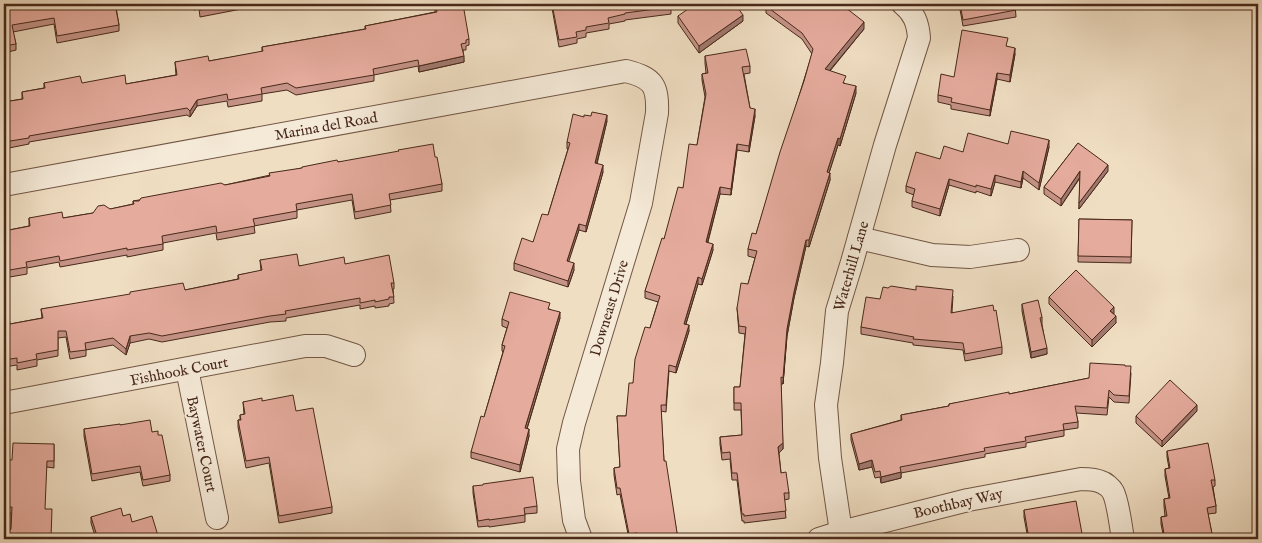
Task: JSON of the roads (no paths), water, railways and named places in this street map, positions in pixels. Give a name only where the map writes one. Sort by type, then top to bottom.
[{"type":"street","name":"Waterhill Lane","points":[[842,535],[830,458],[826,405],[837,311],[918,38],[918,28],[915,19],[910,10],[903,4]]},
{"type":"street","name":"Marina del Road","points":[[4,185],[626,71],[647,78]]},
{"type":"street","name":"Downeast Drive","points":[[581,539],[574,520],[569,481],[568,450],[576,414],[641,203],[657,113],[657,99],[654,87],[647,78]]},
{"type":"street","points":[[859,238],[932,255],[970,257],[1018,250]]},
{"type":"street","name":"Fishhook Court","points":[[4,404],[305,346],[326,346],[354,355]]},
{"type":"street","name":"Baywater Court","points":[[186,369],[217,518]]},
{"type":"street","name":"Boothbay Way","points":[[819,539],[842,535],[968,500],[1081,479],[1092,479],[1100,481],[1113,492],[1124,539]]}]
